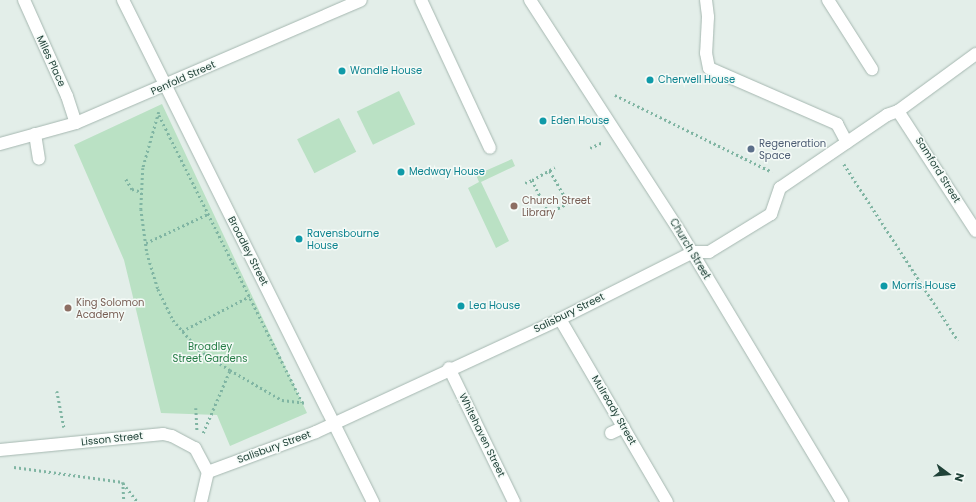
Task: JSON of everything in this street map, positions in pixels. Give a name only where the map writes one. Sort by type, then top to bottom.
[{"type":"street","name":"Miles Place","points":[[24,0],[67,96],[76,123]]},
{"type":"street","name":"Broadley Street","points":[[123,0],[165,87],[335,423],[373,502]]},
{"type":"street","name":"Penfold Street","points":[[0,144],[76,123],[165,87],[361,0]]},
{"type":"street","points":[[421,0],[490,148]]},
{"type":"street","name":"Church Street","points":[[530,0],[693,252],[842,502]]},
{"type":"street","points":[[706,0],[708,17],[706,54],[708,68],[837,124],[847,143]]},
{"type":"street","points":[[828,0],[872,69]]},
{"type":"street","name":"Salisbury Street","points":[[208,472],[335,423],[449,368],[560,318],[693,252],[709,252],[771,214],[780,188],[887,115],[898,111],[976,54]]},
{"type":"street","name":"Samford Street","points":[[898,111],[976,231]]},
{"type":"street","points":[[35,134],[39,159]]},
{"type":"street","name":"Mulready Street","points":[[560,318],[667,502]]},
{"type":"street","name":"Whitehaven Street","points":[[449,368],[514,502]]},
{"type":"street","points":[[611,433],[624,427]]},
{"type":"street","name":"Lisson Street","points":[[5,450],[163,434],[172,436],[195,448]]},
{"type":"street","points":[[195,448],[208,472],[201,502]]},
{"type":"path","points":[[165,87],[143,168],[141,209],[146,243],[158,289],[173,320],[199,350],[282,400],[327,407]]},
{"type":"path","points":[[615,95],[778,175]]},
{"type":"path","points":[[158,115],[302,402]]},
{"type":"path","points":[[834,151],[958,340]]},
{"type":"path","points":[[525,183],[555,167]]},
{"type":"path","points":[[532,180],[549,213],[568,203],[549,170]]},
{"type":"path","points":[[126,179],[132,189],[142,192]]},
{"type":"path","points":[[146,243],[226,207]]},
{"type":"path","points":[[182,331],[266,288]]},
{"type":"path","points":[[195,448],[230,370]]},
{"type":"path","points":[[57,391],[67,444]]},
{"type":"path","points":[[5,450],[12,467],[123,482],[138,502]]},
{"type":"path","points":[[123,482],[124,502]]},
{"type":"green space","points":[[399,91],[415,124],[373,145],[357,112]]},
{"type":"green space","name":"Broadley Street Gardens","points":[[162,104],[307,413],[230,446],[217,415],[161,413],[124,260],[74,145]]},
{"type":"green space","points":[[339,118],[356,152],[314,173],[297,139]]},
{"type":"green space","points":[[512,159],[515,166],[481,182],[509,241],[496,248],[468,188],[479,182],[476,175]]},
{"type":"place","name":"Wandle House","points":[[342,71]]},
{"type":"place","name":"Cherwell House","points":[[650,80]]},
{"type":"place","name":"Eden House","points":[[543,121]]},
{"type":"place","name":"Regeneration Space","points":[[751,149]]},
{"type":"place","name":"Medway House","points":[[401,172]]},
{"type":"place","name":"Church Street Library","points":[[514,206]]},
{"type":"place","name":"Ravensbourne House","points":[[299,239]]},
{"type":"place","name":"Morris House","points":[[884,286]]},
{"type":"place","name":"Lea House","points":[[461,306]]},
{"type":"place","name":"King Solomon Academy","points":[[68,308]]}]
